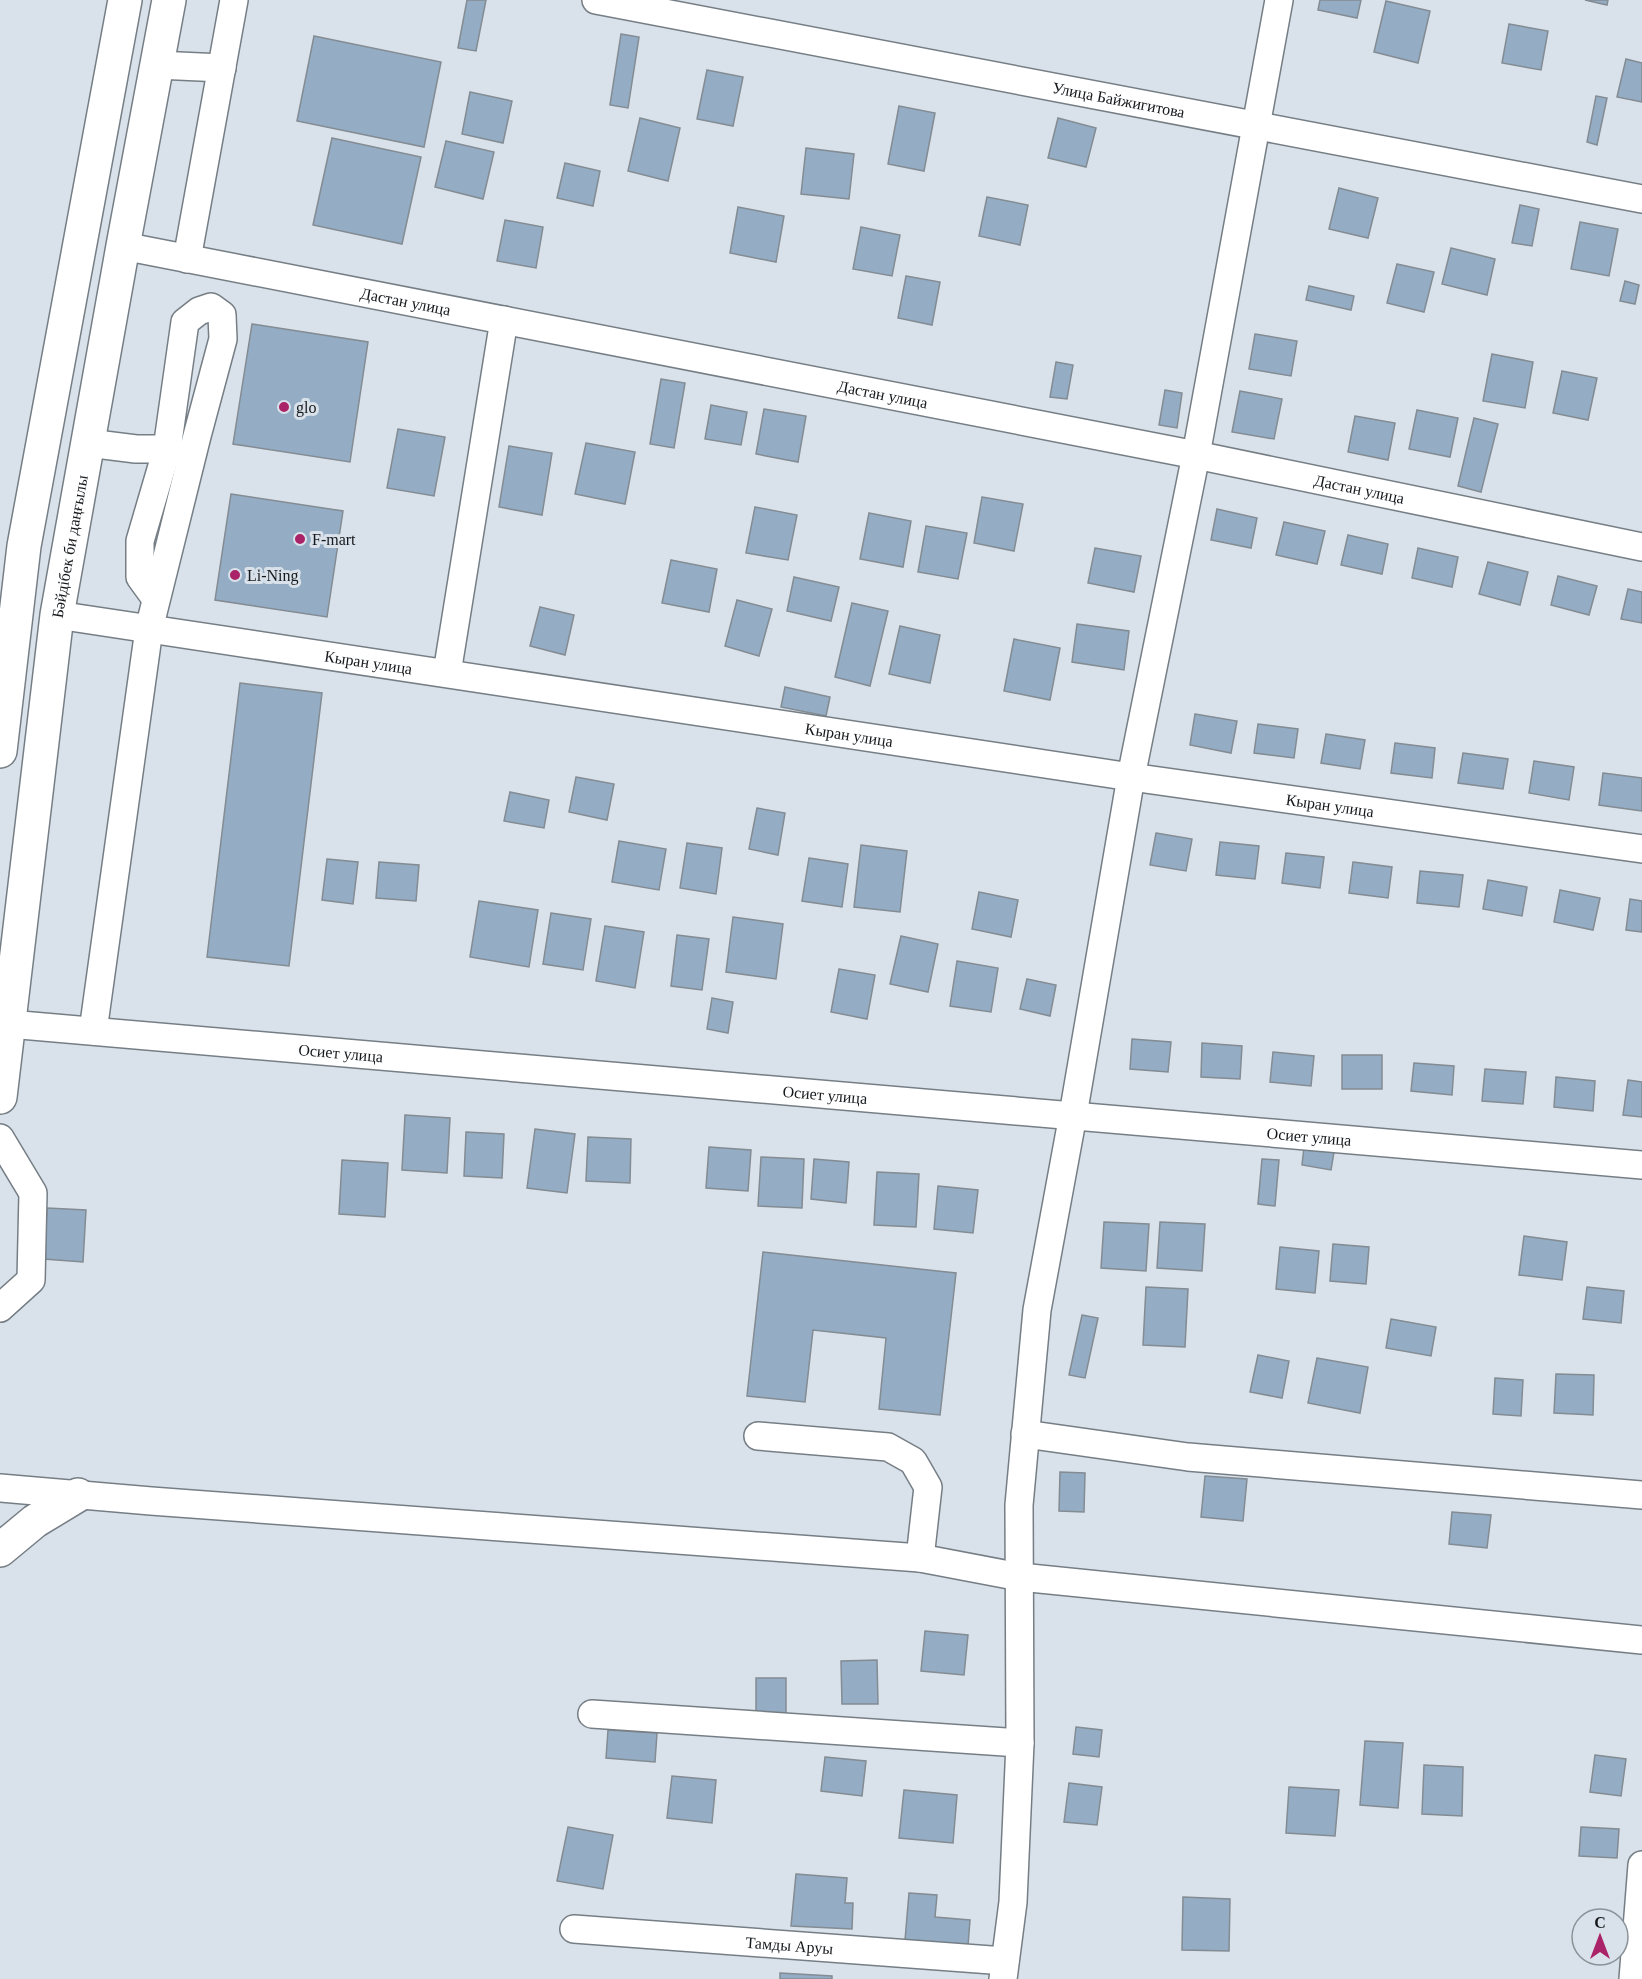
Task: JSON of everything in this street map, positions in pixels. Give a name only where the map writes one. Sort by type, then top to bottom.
[{"type":"main road","points":[[0,751],[24,546],[125,0]]},
{"type":"main road","name":"Бәйдібек би даңғылы","points":[[0,1097],[57,615],[169,0]]},
{"type":"main road","points":[[0,1550],[35,1521],[78,1495]]},
{"type":"street","points":[[187,259],[234,0]]},
{"type":"street","name":"Улица Байжигитова","points":[[596,0],[1642,200]]},
{"type":"street","points":[[1004,1970],[1013,1902],[1020,1743],[1019,1505],[1037,1310],[1131,777],[1196,455],[1279,0]]},
{"type":"street","points":[[157,65],[222,68]]},
{"type":"street","name":"Дастан улица","points":[[123,246],[1196,455],[1642,547]]},
{"type":"street","points":[[211,308],[217,265]]},
{"type":"street","points":[[93,1031],[149,629],[223,339],[222,315],[211,308],[199,311],[186,322],[167,449],[140,542],[140,578],[156,599]]},
{"type":"street","points":[[447,674],[504,320]]},
{"type":"street","points":[[88,443],[136,449],[167,449]]},
{"type":"street","name":"Кыран улица","points":[[57,615],[1131,777],[1642,849]]},
{"type":"street","name":"Осиет улица","points":[[9,1024],[1642,1165]]},
{"type":"street","points":[[0,1138],[33,1193],[31,1280],[0,1308]]},
{"type":"street","points":[[1025,1434],[1188,1457],[1642,1495]]},
{"type":"street","points":[[758,1436],[888,1448],[913,1461],[928,1487],[920,1558]]},
{"type":"street","points":[[0,1488],[920,1558],[1020,1577],[1642,1640]]},
{"type":"street","points":[[592,1714],[1020,1743]]},
{"type":"street","points":[[1633,1979],[1642,1865]]},
{"type":"street","name":"Тамды Аруы","points":[[574,1929],[1004,1970]]},
{"type":"building","points":[[467,0],[486,0],[476,51],[458,48]]},
{"type":"building","points":[[1320,0],[1361,0],[1357,18],[1318,10]]},
{"type":"building","points":[[1585,0],[1608,0],[1607,5]]},
{"type":"building","points":[[1386,1],[1430,11],[1418,63],[1374,52]]},
{"type":"building","points":[[1509,24],[1548,31],[1541,70],[1502,63]]},
{"type":"building","points":[[621,34],[639,37],[628,108],[610,105]]},
{"type":"building","points":[[314,36],[441,62],[424,147],[297,121]]},
{"type":"building","points":[[1626,59],[1642,63],[1642,102],[1617,97]]},
{"type":"building","points":[[707,70],[743,77],[733,126],[697,119]]},
{"type":"building","points":[[470,92],[512,101],[503,143],[462,134]]},
{"type":"building","points":[[1596,96],[1607,98],[1597,145],[1587,142]]},
{"type":"building","points":[[899,106],[935,113],[924,171],[888,164]]},
{"type":"building","points":[[640,118],[680,128],[668,181],[628,171]]},
{"type":"building","points":[[1058,118],[1096,128],[1086,167],[1048,158]]},
{"type":"building","points":[[332,138],[421,157],[402,244],[313,225]]},
{"type":"building","points":[[446,141],[494,152],[483,199],[435,187]]},
{"type":"building","points":[[806,148],[854,154],[849,199],[801,194]]},
{"type":"building","points":[[565,163],[600,171],[593,206],[557,198]]},
{"type":"building","points":[[1339,188],[1378,198],[1368,238],[1329,229]]},
{"type":"building","points":[[987,197],[1028,205],[1020,245],[979,236]]},
{"type":"building","points":[[1520,205],[1539,209],[1532,246],[1512,243]]},
{"type":"building","points":[[738,207],[784,216],[776,262],[730,253]]},
{"type":"building","points":[[505,220],[543,227],[536,268],[497,261]]},
{"type":"building","points":[[1580,222],[1618,229],[1609,276],[1571,269]]},
{"type":"building","points":[[861,227],[900,235],[892,276],[853,269]]},
{"type":"building","points":[[1451,248],[1495,259],[1487,295],[1442,284]]},
{"type":"building","points":[[1397,264],[1434,272],[1424,312],[1387,303]]},
{"type":"building","points":[[906,276],[940,282],[932,325],[898,318]]},
{"type":"building","points":[[1625,281],[1639,285],[1635,304],[1620,301]]},
{"type":"building","points":[[1309,286],[1354,296],[1351,310],[1306,300]]},
{"type":"building","points":[[252,324],[368,342],[350,462],[233,444]]},
{"type":"building","points":[[1255,334],[1297,341],[1291,376],[1249,369]]},
{"type":"building","points":[[1492,354],[1533,362],[1525,408],[1483,401]]},
{"type":"building","points":[[1056,362],[1073,365],[1067,399],[1050,397]]},
{"type":"building","points":[[1562,371],[1597,378],[1588,420],[1553,413]]},
{"type":"building","points":[[661,379],[685,383],[674,448],[650,444]]},
{"type":"building","points":[[1165,390],[1182,393],[1177,428],[1159,425]]},
{"type":"building","points":[[1240,391],[1282,399],[1274,439],[1232,432]]},
{"type":"building","points":[[711,405],[747,412],[741,445],[705,439]]},
{"type":"building","points":[[764,409],[806,416],[798,462],[756,454]]},
{"type":"building","points":[[1417,410],[1458,418],[1450,457],[1409,449]]},
{"type":"building","points":[[1355,416],[1395,423],[1388,460],[1348,452]]},
{"type":"building","points":[[1474,418],[1498,424],[1481,492],[1458,486]]},
{"type":"building","points":[[398,429],[445,437],[434,496],[387,488]]},
{"type":"building","points":[[586,443],[635,452],[625,504],[575,494]]},
{"type":"building","points":[[509,446],[552,453],[542,515],[499,507]]},
{"type":"building","points":[[231,494],[343,511],[327,617],[215,600]]},
{"type":"building","points":[[982,497],[1023,504],[1014,551],[974,543]]},
{"type":"building","points":[[755,507],[797,515],[788,560],[746,553]]},
{"type":"building","points":[[1217,509],[1257,518],[1251,548],[1211,540]]},
{"type":"building","points":[[869,513],[911,521],[903,567],[860,559]]},
{"type":"building","points":[[1284,522],[1325,531],[1317,564],[1276,555]]},
{"type":"building","points":[[926,526],[967,533],[958,579],[918,572]]},
{"type":"building","points":[[1348,535],[1388,544],[1382,574],[1341,565]]},
{"type":"building","points":[[1095,548],[1141,556],[1134,592],[1088,583]]},
{"type":"building","points":[[1418,548],[1458,557],[1452,587],[1412,578]]},
{"type":"building","points":[[671,560],[717,569],[709,612],[662,603]]},
{"type":"building","points":[[1488,562],[1528,572],[1520,605],[1479,594]]},
{"type":"building","points":[[1558,576],[1597,586],[1589,615],[1551,605]]},
{"type":"building","points":[[794,577],[839,587],[831,621],[787,611]]},
{"type":"building","points":[[1628,589],[1642,592],[1642,623],[1621,619]]},
{"type":"building","points":[[737,600],[772,609],[759,656],[725,646]]},
{"type":"building","points":[[852,603],[888,611],[870,686],[835,677]]},
{"type":"building","points":[[540,607],[574,615],[565,655],[530,646]]},
{"type":"building","points":[[1077,624],[1129,631],[1124,670],[1072,662]]},
{"type":"building","points":[[900,626],[940,635],[930,683],[889,674]]},
{"type":"building","points":[[1014,639],[1060,648],[1050,700],[1004,691]]},
{"type":"building","points":[[240,683],[322,693],[289,966],[207,957]]},
{"type":"building","points":[[785,687],[830,697],[826,716],[781,707]]},
{"type":"building","points":[[1195,714],[1237,721],[1231,753],[1190,745]]},
{"type":"building","points":[[1258,724],[1298,729],[1294,758],[1254,753]]},
{"type":"building","points":[[1326,734],[1365,740],[1360,769],[1321,763]]},
{"type":"building","points":[[1395,743],[1435,748],[1432,778],[1391,773]]},
{"type":"building","points":[[1463,753],[1508,759],[1503,789],[1458,783]]},
{"type":"building","points":[[1534,761],[1574,767],[1569,800],[1529,793]]},
{"type":"building","points":[[1603,773],[1642,778],[1642,811],[1599,805]]},
{"type":"building","points":[[576,777],[614,784],[607,820],[569,812]]},
{"type":"building","points":[[510,792],[549,800],[544,828],[504,821]]},
{"type":"building","points":[[757,808],[785,813],[778,855],[749,849]]},
{"type":"building","points":[[1156,833],[1192,839],[1186,871],[1150,865]]},
{"type":"building","points":[[619,841],[666,849],[659,890],[612,882]]},
{"type":"building","points":[[1220,842],[1259,846],[1255,879],[1216,875]]},
{"type":"building","points":[[687,843],[722,848],[716,894],[680,888]]},
{"type":"building","points":[[861,845],[907,851],[900,912],[854,907]]},
{"type":"building","points":[[1286,853],[1324,857],[1320,888],[1282,883]]},
{"type":"building","points":[[809,858],[848,864],[842,907],[802,901]]},
{"type":"building","points":[[327,859],[358,862],[353,904],[322,900]]},
{"type":"building","points":[[379,862],[419,865],[416,901],[376,898]]},
{"type":"building","points":[[1353,862],[1392,867],[1388,898],[1349,893]]},
{"type":"building","points":[[1420,871],[1463,875],[1459,907],[1417,903]]},
{"type":"building","points":[[1488,880],[1527,887],[1522,916],[1483,909]]},
{"type":"building","points":[[1560,890],[1600,898],[1593,930],[1554,922]]},
{"type":"building","points":[[979,892],[1018,900],[1011,937],[972,929]]},
{"type":"building","points":[[1630,899],[1642,901],[1642,932],[1626,930]]},
{"type":"building","points":[[479,901],[538,910],[529,967],[470,957]]},
{"type":"building","points":[[551,913],[591,919],[583,970],[543,964]]},
{"type":"building","points":[[733,917],[783,924],[776,979],[726,972]]},
{"type":"building","points":[[605,926],[644,932],[635,988],[596,981]]},
{"type":"building","points":[[677,935],[709,939],[702,990],[671,986]]},
{"type":"building","points":[[901,936],[938,944],[928,992],[890,984]]},
{"type":"building","points":[[957,961],[998,968],[991,1012],[950,1006]]},
{"type":"building","points":[[839,969],[875,975],[867,1019],[831,1012]]},
{"type":"building","points":[[1027,979],[1056,985],[1050,1016],[1020,1009]]},
{"type":"building","points":[[712,998],[733,1002],[728,1033],[707,1029]]},
{"type":"building","points":[[1132,1039],[1171,1042],[1168,1072],[1130,1069]]},
{"type":"building","points":[[1202,1043],[1242,1046],[1240,1079],[1201,1077]]},
{"type":"building","points":[[1273,1052],[1314,1056],[1311,1086],[1270,1082]]},
{"type":"building","points":[[1342,1055],[1382,1055],[1382,1089],[1342,1089]]},
{"type":"building","points":[[1414,1063],[1454,1066],[1452,1095],[1411,1091]]},
{"type":"building","points":[[1485,1069],[1526,1072],[1523,1104],[1482,1101]]},
{"type":"building","points":[[1556,1077],[1595,1081],[1593,1111],[1554,1107]]},
{"type":"building","points":[[1628,1080],[1642,1082],[1642,1117],[1623,1115]]},
{"type":"building","points":[[405,1115],[450,1118],[447,1173],[402,1170]]},
{"type":"building","points":[[535,1129],[575,1134],[567,1193],[527,1188]]},
{"type":"building","points":[[466,1132],[504,1134],[502,1178],[464,1176]]},
{"type":"building","points":[[588,1137],[631,1139],[630,1183],[586,1181]]},
{"type":"building","points":[[709,1147],[751,1150],[748,1191],[706,1188]]},
{"type":"building","points":[[1304,1147],[1334,1152],[1331,1170],[1302,1165]]},
{"type":"building","points":[[761,1157],[804,1159],[802,1208],[758,1206]]},
{"type":"building","points":[[814,1159],[849,1162],[846,1203],[811,1199]]},
{"type":"building","points":[[1262,1159],[1279,1160],[1275,1206],[1258,1204]]},
{"type":"building","points":[[342,1160],[388,1163],[385,1217],[339,1214]]},
{"type":"building","points":[[877,1172],[919,1174],[916,1227],[874,1225]]},
{"type":"building","points":[[938,1186],[978,1190],[973,1233],[934,1229]]},
{"type":"building","points":[[47,1208],[86,1210],[83,1262],[44,1259]]},
{"type":"building","points":[[1104,1222],[1149,1224],[1146,1271],[1101,1268]]},
{"type":"building","points":[[1160,1222],[1205,1224],[1202,1271],[1157,1268]]},
{"type":"building","points":[[1524,1236],[1567,1242],[1562,1280],[1519,1275]]},
{"type":"building","points":[[1333,1244],[1369,1247],[1366,1284],[1330,1281]]},
{"type":"building","points":[[1280,1247],[1319,1251],[1315,1293],[1276,1289]]},
{"type":"building","points":[[763,1252],[956,1273],[940,1415],[879,1409],[886,1338],[813,1330],[805,1402],[747,1396]]},
{"type":"building","points":[[1146,1287],[1188,1289],[1185,1347],[1143,1345]]},
{"type":"building","points":[[1587,1287],[1624,1291],[1621,1323],[1583,1319]]},
{"type":"building","points":[[1082,1315],[1098,1318],[1085,1378],[1069,1375]]},
{"type":"building","points":[[1391,1319],[1436,1327],[1431,1356],[1386,1348]]},
{"type":"building","points":[[1258,1355],[1289,1361],[1282,1398],[1250,1392]]},
{"type":"building","points":[[1317,1358],[1368,1367],[1360,1413],[1308,1403]]},
{"type":"building","points":[[1556,1374],[1594,1375],[1593,1415],[1554,1413]]},
{"type":"building","points":[[1495,1378],[1523,1380],[1521,1416],[1493,1414]]},
{"type":"building","points":[[1060,1472],[1085,1473],[1084,1512],[1059,1511]]},
{"type":"building","points":[[1205,1476],[1247,1479],[1243,1521],[1201,1517]]},
{"type":"building","points":[[1452,1512],[1491,1515],[1487,1548],[1449,1544]]},
{"type":"building","points":[[925,1631],[968,1635],[964,1675],[921,1671]]},
{"type":"building","points":[[877,1660],[878,1704],[842,1704],[841,1661]]},
{"type":"building","points":[[756,1678],[786,1678],[786,1721],[756,1721]]},
{"type":"building","points":[[1076,1727],[1102,1730],[1099,1757],[1073,1754]]},
{"type":"building","points":[[608,1730],[657,1733],[655,1762],[606,1758]]},
{"type":"building","points":[[1365,1741],[1403,1743],[1398,1808],[1360,1805]]},
{"type":"building","points":[[1595,1755],[1626,1759],[1621,1796],[1590,1792]]},
{"type":"building","points":[[825,1757],[866,1761],[862,1796],[821,1791]]},
{"type":"building","points":[[1424,1765],[1463,1767],[1462,1816],[1422,1814]]},
{"type":"building","points":[[672,1776],[716,1780],[712,1823],[667,1818]]},
{"type":"building","points":[[1069,1783],[1102,1787],[1097,1825],[1064,1822]]},
{"type":"building","points":[[1289,1787],[1339,1790],[1335,1836],[1286,1833]]},
{"type":"building","points":[[904,1790],[957,1795],[953,1843],[899,1838]]},
{"type":"building","points":[[568,1827],[613,1835],[603,1889],[557,1881]]},
{"type":"building","points":[[1581,1827],[1619,1829],[1617,1858],[1579,1856]]},
{"type":"building","points":[[796,1874],[847,1878],[845,1903],[853,1903],[852,1929],[791,1926]]},
{"type":"building","points":[[909,1893],[937,1895],[935,1917],[970,1920],[968,1946],[905,1940]]},
{"type":"building","points":[[1183,1897],[1230,1899],[1229,1951],[1182,1950]]},
{"type":"building","points":[[780,1973],[832,1976],[832,1979],[780,1979]]},
{"type":"place","name":"glo","points":[[284,407]]},
{"type":"place","name":"F-mart","points":[[300,539]]},
{"type":"place","name":"Li-Ning","points":[[235,575]]}]
